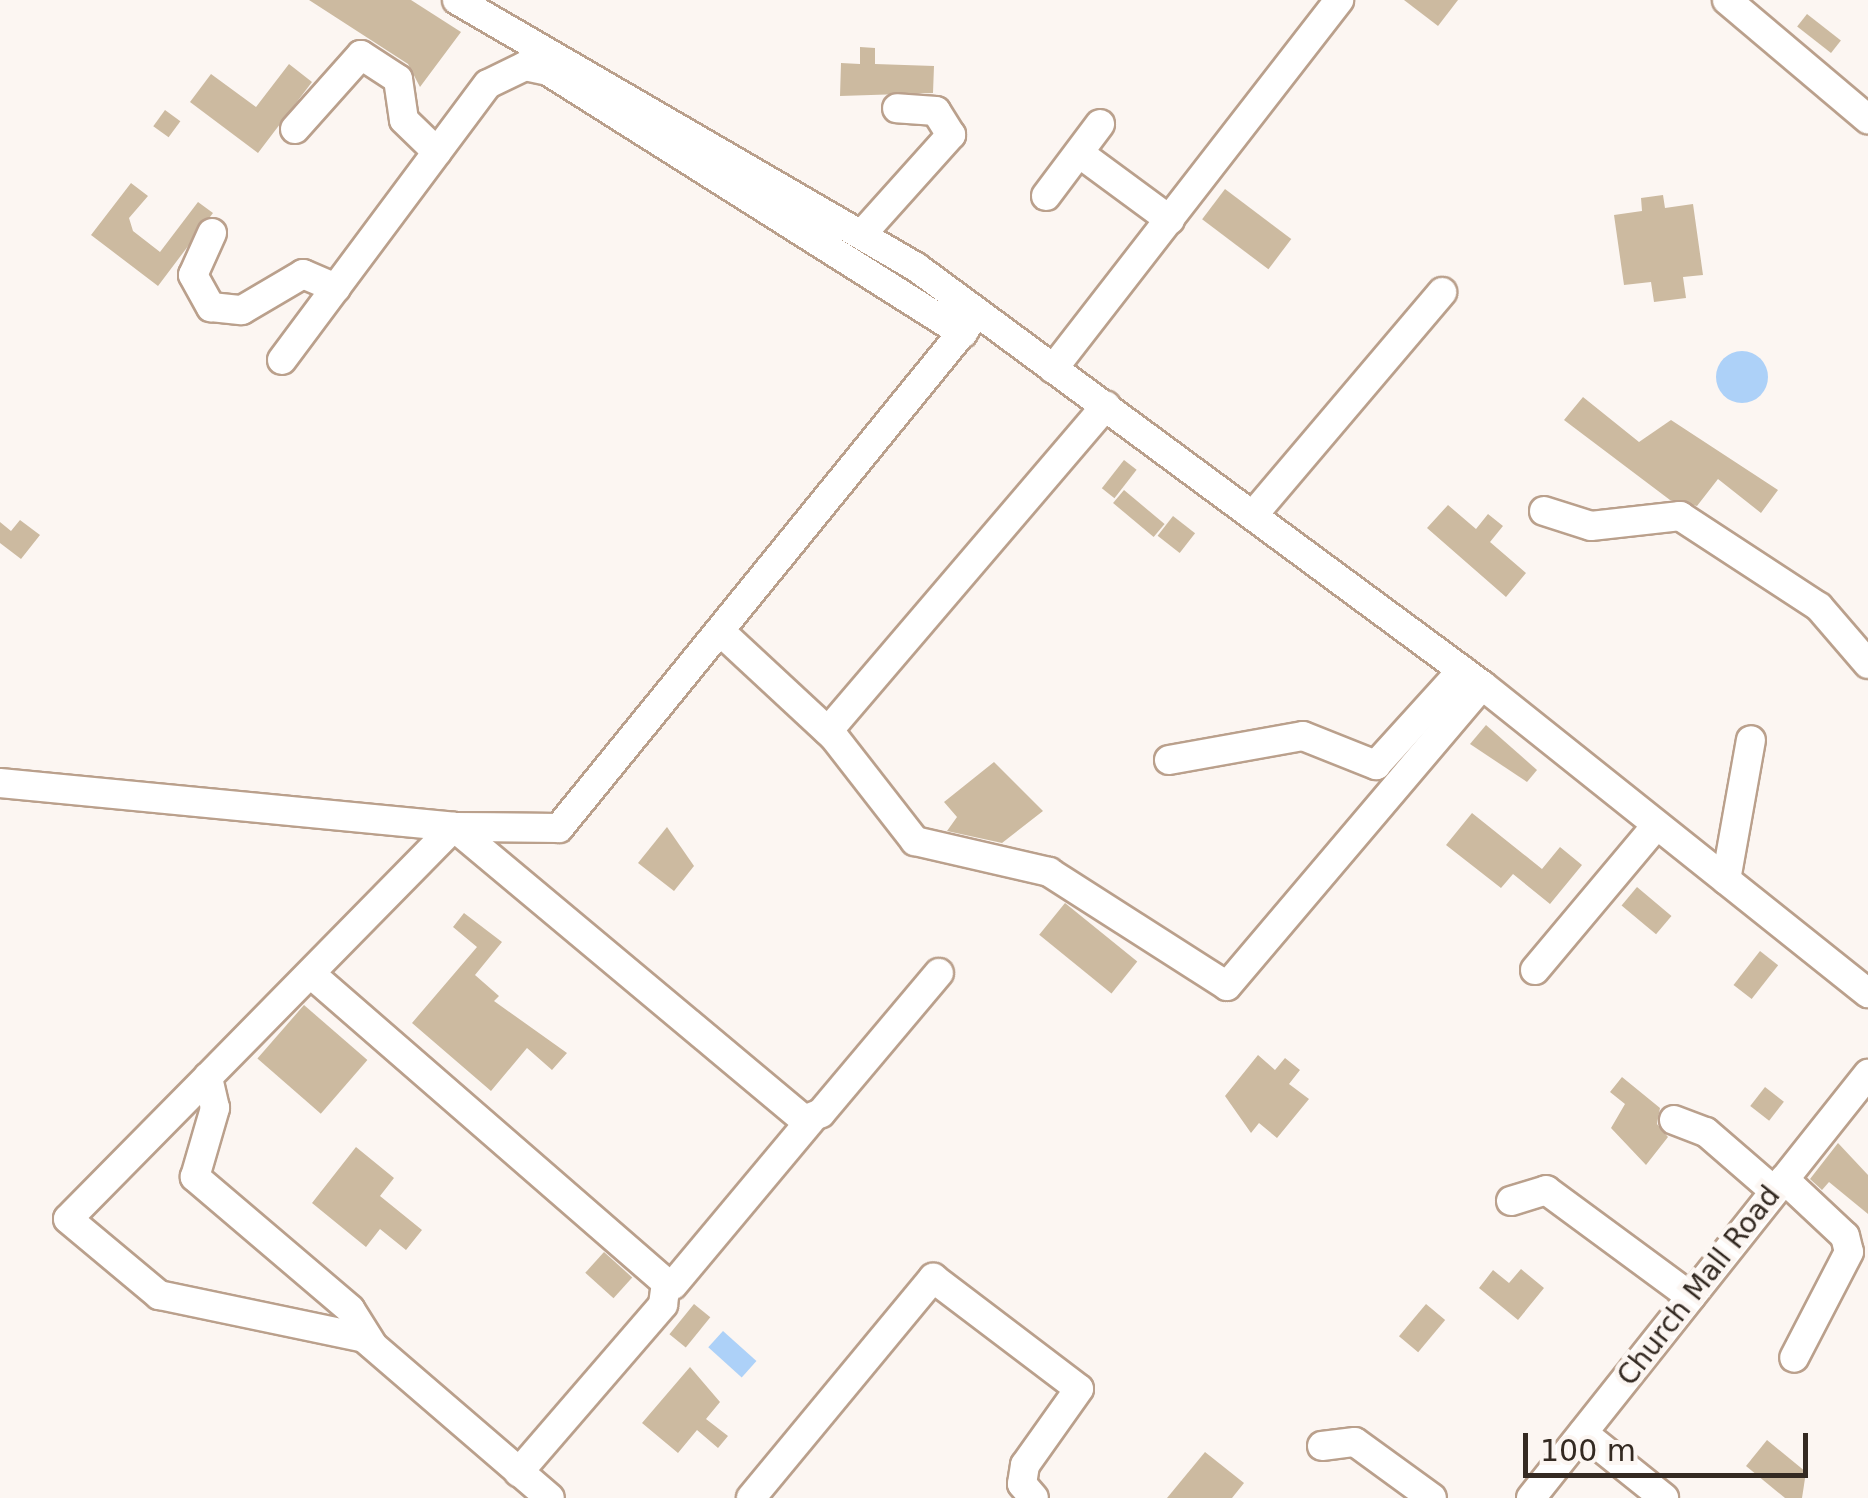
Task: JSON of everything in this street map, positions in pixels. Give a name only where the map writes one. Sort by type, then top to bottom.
[{"type":"street","points":[[457,0],[863,233],[970,324]]},
{"type":"street","points":[[1053,369],[1339,0]]},
{"type":"street","points":[[1727,0],[1868,119]]},
{"type":"street","points":[[295,129],[361,55],[398,79],[408,126],[437,152]]},
{"type":"street","points":[[282,360],[496,75],[543,68],[970,324],[1053,369],[1472,678],[1868,993]]},
{"type":"street","points":[[863,233],[951,135],[936,112],[897,108]]},
{"type":"street","points":[[1046,196],[1100,124]]},
{"type":"street","points":[[1078,153],[1170,220]]},
{"type":"street","points":[[212,233],[193,275],[211,307],[242,310],[304,274],[336,288]]},
{"type":"street","points":[[1254,514],[1442,292]]},
{"type":"street","points":[[0,783],[454,828],[560,828],[970,324]]},
{"type":"street","points":[[828,731],[1106,406]]},
{"type":"street","points":[[1544,511],[1592,526],[1680,516],[1820,607],[1868,664]]},
{"type":"street","points":[[720,632],[828,731],[915,840],[1050,872],[1227,986],[1472,678]]},
{"type":"street","points":[[1169,760],[1303,736],[1376,764],[1472,678]]},
{"type":"street","points":[[1726,880],[1750,740]]},
{"type":"street","points":[[1534,970],[1655,826]]},
{"type":"street","points":[[454,828],[68,1219],[159,1295],[343,1328],[372,1344],[550,1498]]},
{"type":"street","points":[[454,828],[811,1120]]},
{"type":"street","points":[[311,974],[666,1283],[663,1305],[519,1472]]},
{"type":"street","points":[[674,1285],[939,974]]},
{"type":"street","name":"Church Mall Road","points":[[1531,1498],[1868,1074]]},
{"type":"street","points":[[208,1077],[215,1108],[195,1177],[350,1310],[372,1344]]},
{"type":"street","points":[[1674,1120],[1706,1132],[1845,1236],[1849,1252],[1794,1358]]},
{"type":"street","points":[[1511,1202],[1546,1190],[1691,1297]]},
{"type":"street","points":[[751,1498],[932,1278],[1079,1389],[1025,1465],[1022,1484],[1034,1498]]},
{"type":"street","points":[[1582,1433],[1664,1498]]},
{"type":"street","points":[[1322,1446],[1355,1442],[1432,1498]]},
{"type":"water","points":[[1742,351],[1760,359],[1768,377],[1760,395],[1742,403],[1724,395],[1716,377],[1724,359]]},
{"type":"water","points":[[723,1331],[756,1361],[742,1377],[708,1347]]},
{"type":"building","points":[[309,0],[411,0],[461,32],[420,87],[408,64]]},
{"type":"building","points":[[1404,0],[1458,0],[1438,26]]},
{"type":"building","points":[[1807,14],[1841,40],[1831,53],[1797,27]]},
{"type":"building","points":[[860,47],[875,48],[875,64],[934,66],[933,93],[840,96],[841,63],[860,64]]},
{"type":"building","points":[[289,64],[312,82],[258,153],[190,102],[211,74],[256,107]]},
{"type":"building","points":[[165,110],[180,121],[169,137],[153,126]]},
{"type":"building","points":[[131,183],[148,196],[129,218],[133,231],[160,252],[198,202],[213,213],[158,286],[91,235]]},
{"type":"building","points":[[1225,189],[1291,239],[1268,269],[1202,219]]},
{"type":"building","points":[[1663,195],[1665,208],[1693,204],[1703,275],[1683,277],[1686,298],[1654,302],[1651,282],[1624,285],[1614,215],[1642,211],[1641,198]]},
{"type":"building","points":[[1583,397],[1639,442],[1671,420],[1778,490],[1761,513],[1718,479],[1697,506],[1670,500],[1564,420]]},
{"type":"building","points":[[1124,460],[1137,470],[1114,498],[1102,488]]},
{"type":"building","points":[[1124,490],[1165,524],[1154,537],[1113,503]]},
{"type":"building","points":[[1448,505],[1476,529],[1488,514],[1503,526],[1490,542],[1526,573],[1506,597],[1427,528]]},
{"type":"building","points":[[1173,516],[1195,533],[1180,553],[1158,536]]},
{"type":"building","points":[[20,520],[40,535],[21,559],[0,543],[0,522],[11,531]]},
{"type":"building","points":[[1486,725],[1537,770],[1527,782],[1470,744]]},
{"type":"building","points":[[994,762],[1043,811],[1002,843],[947,831],[957,817],[944,802]]},
{"type":"building","points":[[1472,813],[1542,869],[1560,847],[1582,865],[1550,904],[1513,874],[1501,888],[1446,845]]},
{"type":"building","points":[[667,827],[694,866],[674,891],[638,863]]},
{"type":"building","points":[[1637,887],[1671,916],[1656,934],[1622,905]]},
{"type":"building","points":[[1065,903],[1137,962],[1111,993],[1039,935]]},
{"type":"building","points":[[464,913],[502,942],[475,975],[499,996],[494,1001],[567,1053],[552,1070],[527,1048],[491,1091],[412,1023],[477,947],[453,927]]},
{"type":"building","points":[[1760,951],[1778,965],[1752,999],[1734,985]]},
{"type":"building","points":[[304,1005],[367,1060],[321,1114],[257,1059]]},
{"type":"building","points":[[1258,1055],[1275,1070],[1285,1058],[1300,1070],[1289,1084],[1309,1099],[1277,1138],[1259,1123],[1251,1133],[1225,1096]]},
{"type":"building","points":[[1622,1077],[1660,1108],[1657,1124],[1668,1137],[1646,1165],[1611,1128],[1625,1104],[1610,1092]]},
{"type":"building","points":[[1765,1087],[1784,1102],[1769,1121],[1750,1106]]},
{"type":"building","points":[[1838,1143],[1868,1175],[1868,1214],[1829,1182],[1822,1190],[1810,1179]]},
{"type":"building","points":[[356,1147],[394,1178],[380,1196],[422,1230],[406,1250],[380,1229],[366,1247],[312,1203]]},
{"type":"building","points":[[604,1252],[632,1277],[614,1298],[585,1273]]},
{"type":"building","points":[[1521,1269],[1544,1288],[1518,1320],[1479,1288],[1493,1270],[1509,1283]]},
{"type":"building","points":[[694,1304],[710,1317],[686,1348],[669,1334]]},
{"type":"building","points":[[1426,1304],[1445,1320],[1418,1352],[1399,1336]]},
{"type":"building","points":[[690,1367],[720,1402],[706,1419],[728,1436],[718,1448],[697,1430],[678,1453],[642,1423]]},
{"type":"building","points":[[1767,1440],[1806,1472],[1802,1498],[1785,1498],[1746,1466]]},
{"type":"building","points":[[1205,1452],[1244,1483],[1232,1498],[1167,1498]]}]
